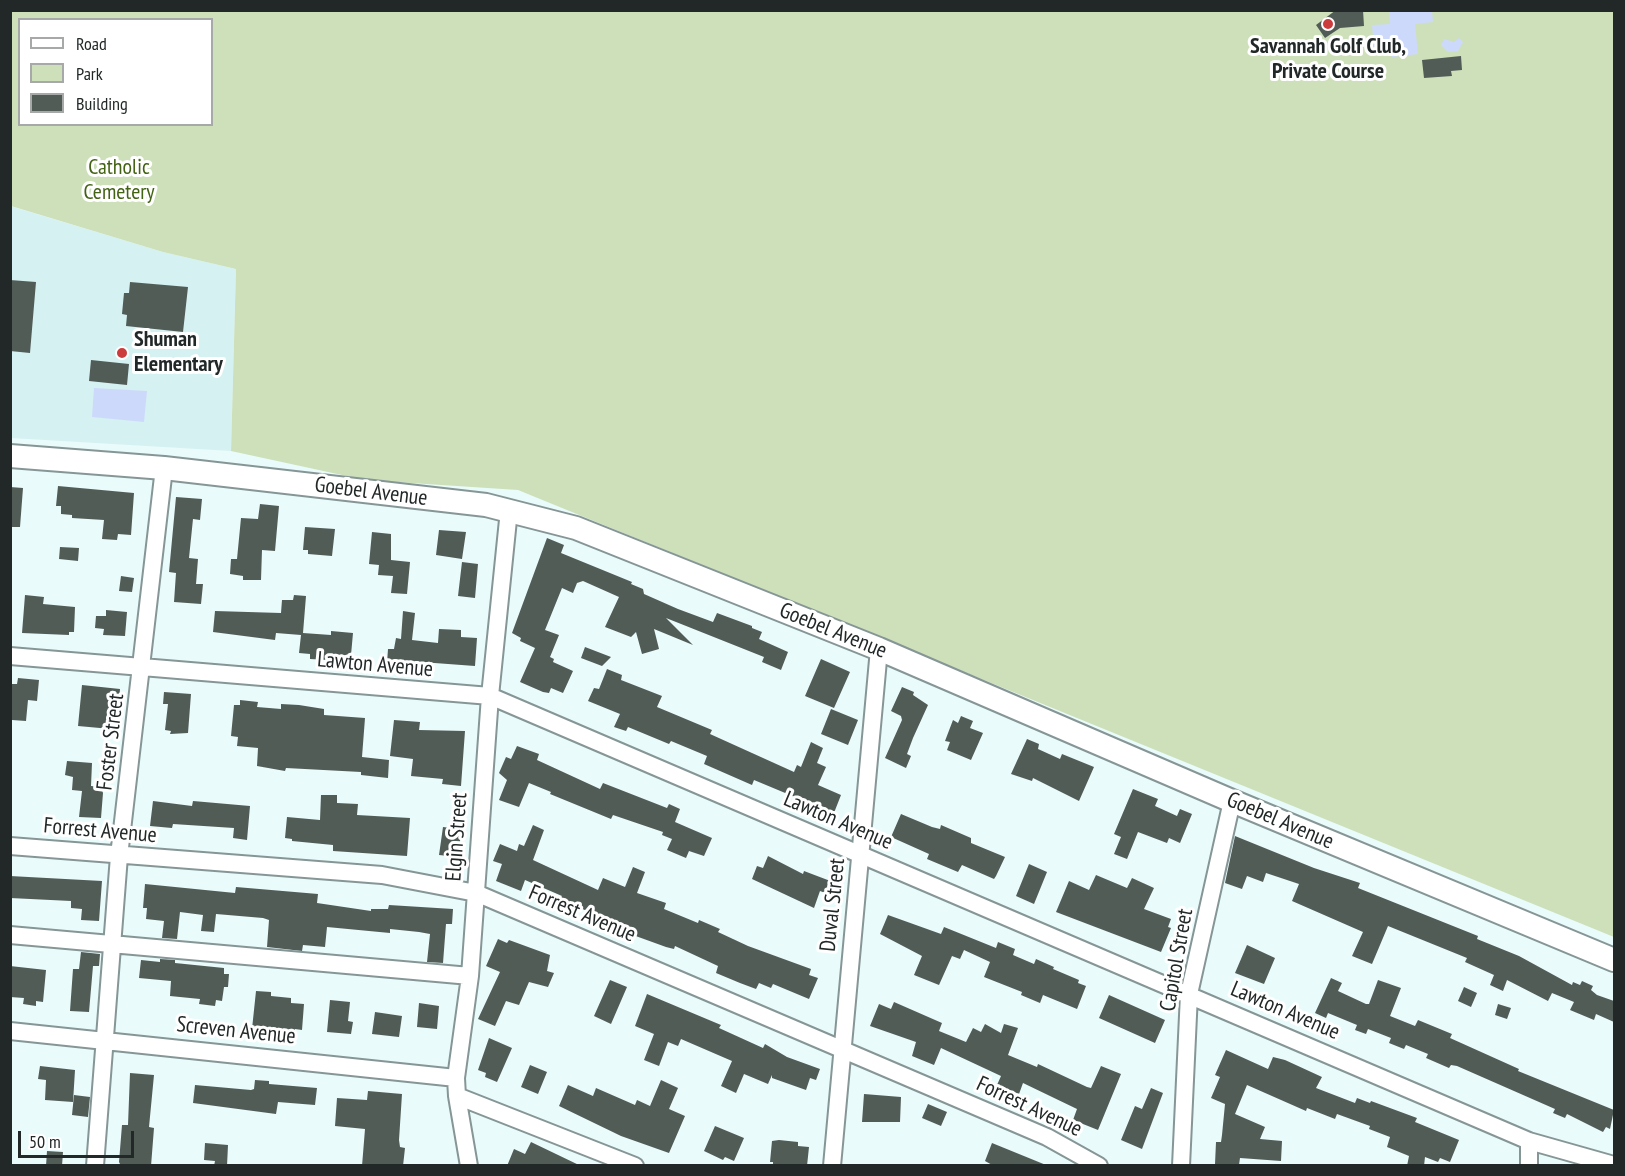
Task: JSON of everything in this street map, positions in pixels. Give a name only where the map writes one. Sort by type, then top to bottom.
[{"type":"street","name":"Goebel Avenue","points":[[10,456],[164,468],[509,510],[576,528],[879,649],[1232,801],[1614,960]]},
{"type":"street","name":"Foster Street","points":[[95,1166],[119,856],[164,468]]},
{"type":"street","name":"Elgin Street","points":[[469,1166],[456,1078],[470,976],[490,696],[509,510]]},
{"type":"street","name":"Duval Street","points":[[832,1166],[879,649]]},
{"type":"street","name":"Lawton Avenue","points":[[10,656],[142,669],[490,696],[1189,994],[1529,1142],[1614,1165]]},
{"type":"street","name":"Capitol Street","points":[[1181,1166],[1189,994],[1232,801]]},
{"type":"street","name":"Forrest Avenue","points":[[10,846],[382,875],[476,893],[1047,1137],[1099,1166]]},
{"type":"street","points":[[10,935],[470,976]]},
{"type":"street","name":"Screven Avenue","points":[[10,1031],[104,1039],[456,1078]]},
{"type":"street","points":[[457,1096],[635,1166]]},
{"type":"street","points":[[1529,1142],[1529,1166]]},
{"type":"shaded area","name":"Shuman Elementary","points":[[10,206],[163,252],[236,269],[231,451],[11,438]]},
{"type":"green space","name":"Catholic Cemetery","points":[[10,11],[1614,11],[1614,937],[518,490],[365,480],[231,451],[236,269],[163,252],[11,206]]},
{"type":"water","points":[[1389,11],[1432,11],[1433,22],[1415,24],[1418,54],[1392,57],[1391,45],[1374,47],[1372,25],[1390,24]]},
{"type":"water","points":[[1459,38],[1463,42],[1458,51],[1448,52],[1441,45],[1444,39],[1454,42]]},
{"type":"water","points":[[94,388],[147,391],[144,422],[92,417]]},
{"type":"building","name":"Savannah Golf Club, Private Course","points":[[1336,10],[1363,10],[1364,26],[1340,28],[1325,38],[1316,25]]},
{"type":"building","points":[[1461,56],[1462,70],[1451,71],[1452,76],[1424,78],[1422,60]]},
{"type":"building","points":[[10,280],[36,282],[30,353],[10,351]]},
{"type":"building","points":[[130,282],[188,287],[183,332],[126,326],[127,315],[122,314],[124,293],[129,293]]},
{"type":"building","points":[[91,360],[129,364],[127,385],[89,381]]},
{"type":"building","points":[[58,486],[134,493],[131,535],[118,534],[117,540],[102,539],[104,520],[72,518],[72,515],[61,514],[61,506],[56,506]]},
{"type":"building","points":[[10,487],[23,488],[20,527],[10,527]]},
{"type":"building","points":[[176,497],[202,499],[200,520],[193,519],[189,558],[198,559],[196,584],[203,584],[201,604],[174,602],[176,573],[169,572]]},
{"type":"building","points":[[260,504],[279,506],[275,551],[262,550],[261,580],[243,580],[243,576],[230,574],[231,559],[237,559],[241,518],[258,519]]},
{"type":"building","points":[[305,527],[335,529],[332,556],[308,554],[308,550],[303,550]]},
{"type":"building","points":[[439,530],[466,532],[462,559],[436,555]]},
{"type":"building","points":[[372,532],[391,534],[391,560],[410,562],[407,594],[391,593],[393,576],[378,575],[379,565],[369,564]]},
{"type":"building","points":[[547,538],[564,545],[561,553],[632,582],[631,584],[643,589],[644,594],[678,609],[713,622],[717,613],[752,626],[762,632],[759,639],[788,652],[781,670],[762,662],[764,657],[666,618],[693,645],[654,629],[659,649],[642,654],[636,632],[631,637],[605,627],[619,597],[583,581],[577,583],[573,593],[562,588],[545,630],[559,635],[550,657],[554,659],[553,662],[573,671],[563,693],[551,688],[549,693],[543,692],[520,682],[535,648],[520,641],[521,638],[512,633]]},
{"type":"building","points":[[60,547],[79,548],[78,561],[59,559]]},
{"type":"building","points":[[462,562],[478,564],[475,598],[458,596]]},
{"type":"building","points":[[121,576],[134,578],[132,592],[119,591]]},
{"type":"building","points":[[25,595],[44,597],[43,604],[75,607],[74,632],[69,632],[69,635],[22,633]]},
{"type":"building","points":[[294,595],[306,596],[303,633],[331,635],[331,631],[353,633],[350,666],[329,664],[329,660],[310,659],[310,654],[299,653],[301,635],[276,633],[275,640],[213,632],[215,611],[281,613],[282,600],[293,600]]},
{"type":"building","points":[[106,610],[127,612],[125,636],[103,635],[104,629],[95,628],[96,616],[106,616]]},
{"type":"building","points":[[403,611],[415,613],[412,640],[438,643],[439,629],[461,630],[461,637],[477,638],[475,666],[421,662],[420,669],[393,666],[387,663],[388,649],[394,649],[396,638],[401,639]]},
{"type":"building","points":[[585,647],[611,657],[602,666],[581,658]]},
{"type":"building","points":[[821,659],[850,672],[834,708],[805,696]]},
{"type":"building","points":[[607,669],[622,675],[621,680],[662,696],[657,707],[712,730],[710,734],[794,772],[797,765],[801,767],[811,742],[823,748],[817,763],[826,767],[818,785],[841,795],[832,818],[812,809],[814,805],[754,780],[752,785],[704,764],[707,756],[671,741],[669,744],[628,727],[626,731],[614,727],[620,714],[588,701],[594,688],[599,689]]},
{"type":"building","points":[[18,678],[39,680],[37,701],[28,700],[26,721],[12,720],[10,684],[17,684]]},
{"type":"building","points":[[82,685],[120,689],[117,725],[111,724],[111,729],[78,726]]},
{"type":"building","points":[[902,687],[914,692],[913,695],[928,705],[907,754],[911,756],[906,768],[885,758],[902,720],[901,716],[891,711]]},
{"type":"building","points":[[164,692],[191,694],[188,733],[170,734],[171,731],[165,730],[168,704],[163,704]]},
{"type":"building","points":[[240,700],[258,702],[257,707],[281,709],[281,704],[299,705],[324,709],[324,715],[365,718],[362,757],[389,760],[388,778],[361,775],[361,772],[286,768],[285,771],[257,766],[258,748],[237,746],[238,737],[231,736],[234,705],[240,705]]},
{"type":"building","points":[[831,709],[858,720],[848,745],[821,734]]},
{"type":"building","points":[[961,716],[973,721],[970,728],[983,733],[971,760],[947,750],[950,742],[945,741],[953,720],[958,723]]},
{"type":"building","points":[[394,720],[420,722],[419,730],[465,731],[461,786],[442,784],[443,779],[411,776],[413,759],[390,756]]},
{"type":"building","points":[[1027,739],[1039,744],[1038,749],[1060,759],[1062,754],[1094,767],[1079,801],[1033,778],[1032,781],[1011,774]]},
{"type":"building","points":[[517,746],[539,754],[537,760],[600,789],[603,783],[667,808],[669,804],[680,809],[675,822],[712,838],[704,856],[689,851],[686,858],[667,850],[672,839],[662,835],[663,832],[613,815],[611,819],[529,783],[519,807],[499,800],[507,780],[499,773],[506,757],[511,759]]},
{"type":"building","points":[[67,761],[92,763],[91,786],[101,787],[103,793],[101,818],[79,817],[82,791],[72,790],[73,777],[65,775]]},
{"type":"building","points":[[1133,789],[1158,799],[1155,806],[1177,816],[1180,809],[1192,814],[1180,843],[1169,838],[1167,843],[1138,832],[1127,859],[1114,854],[1121,837],[1114,834]]},
{"type":"building","points":[[321,795],[337,795],[337,803],[358,804],[357,815],[410,818],[407,856],[333,851],[333,845],[292,841],[292,839],[285,838],[287,817],[320,820]]},
{"type":"building","points":[[153,801],[192,806],[193,801],[250,806],[247,840],[233,838],[234,828],[173,824],[172,828],[150,826]]},
{"type":"building","points":[[901,814],[932,827],[940,829],[941,825],[971,838],[971,843],[1005,857],[994,879],[962,865],[958,872],[927,859],[929,854],[891,837]]},
{"type":"building","points":[[533,825],[544,830],[533,860],[598,890],[603,878],[625,887],[633,867],[645,872],[637,893],[666,903],[664,909],[698,923],[699,920],[720,929],[718,932],[748,946],[811,969],[809,975],[818,978],[809,999],[773,984],[771,988],[759,983],[756,989],[716,973],[718,966],[675,946],[674,949],[666,947],[586,918],[587,911],[560,899],[562,896],[525,880],[521,891],[496,881],[502,864],[493,861],[500,844],[517,851],[519,844],[524,846]]},
{"type":"building","points":[[443,827],[458,829],[458,833],[461,833],[458,857],[439,855]]},
{"type":"building","points":[[1235,836],[1314,868],[1360,883],[1358,888],[1478,936],[1477,939],[1519,956],[1572,985],[1573,982],[1580,985],[1582,981],[1593,986],[1591,990],[1597,995],[1614,1001],[1614,1022],[1596,1014],[1594,1020],[1570,1010],[1574,1002],[1552,993],[1548,1001],[1507,980],[1503,991],[1490,985],[1494,975],[1465,962],[1467,958],[1388,926],[1372,964],[1352,956],[1363,932],[1292,901],[1299,884],[1266,873],[1263,882],[1247,876],[1242,889],[1225,883]]},
{"type":"building","points":[[768,856],[803,874],[804,871],[833,882],[828,894],[820,891],[814,908],[752,879],[757,866],[763,868]]},
{"type":"building","points":[[1029,864],[1047,872],[1034,904],[1016,896]]},
{"type":"building","points":[[1096,875],[1127,888],[1132,878],[1154,888],[1144,909],[1171,919],[1168,927],[1171,928],[1161,952],[1056,912],[1069,881],[1089,890]]},
{"type":"building","points":[[10,876],[102,881],[99,921],[81,920],[82,909],[71,908],[71,901],[10,898]]},
{"type":"building","points":[[145,884],[235,893],[236,887],[318,894],[317,903],[371,911],[371,909],[388,909],[389,905],[453,909],[452,924],[446,924],[443,963],[427,962],[430,934],[390,929],[390,933],[327,927],[325,947],[303,945],[302,951],[267,947],[269,920],[263,918],[216,914],[214,932],[201,931],[203,915],[180,912],[177,939],[162,938],[164,921],[146,919],[147,908],[143,908]]},
{"type":"building","points":[[888,915],[941,934],[944,927],[996,948],[998,942],[1015,949],[1013,955],[1034,964],[1036,959],[1054,967],[1053,969],[1079,980],[1078,983],[1086,986],[1077,1009],[1043,995],[1040,1003],[1021,995],[1022,992],[984,977],[990,962],[964,950],[960,959],[952,956],[939,985],[914,975],[922,956],[880,934]]},
{"type":"building","points":[[498,939],[507,943],[509,940],[550,955],[547,971],[554,973],[548,987],[529,982],[519,1005],[506,1001],[495,1026],[478,1019],[500,972],[486,966]]},
{"type":"building","points":[[1247,945],[1275,958],[1264,984],[1235,973]]},
{"type":"building","points":[[81,952],[100,954],[99,966],[93,966],[89,1012],[70,1011],[73,969],[79,969]]},
{"type":"building","points":[[160,959],[175,960],[175,963],[224,968],[224,974],[229,974],[228,987],[224,987],[222,1001],[216,1000],[215,1006],[199,1004],[200,999],[170,996],[171,981],[139,978],[141,960],[160,962]]},
{"type":"building","points":[[10,966],[46,970],[43,1002],[36,1001],[36,1006],[23,1004],[24,998],[10,997]]},
{"type":"building","points":[[1331,978],[1342,983],[1338,991],[1366,1004],[1369,1004],[1378,980],[1401,988],[1390,1016],[1415,1026],[1418,1020],[1452,1034],[1450,1038],[1519,1069],[1518,1071],[1614,1110],[1610,1129],[1606,1127],[1603,1132],[1567,1114],[1565,1118],[1553,1113],[1555,1109],[1457,1066],[1451,1065],[1449,1068],[1426,1058],[1428,1054],[1406,1045],[1404,1049],[1389,1043],[1391,1038],[1368,1029],[1366,1034],[1355,1030],[1357,1025],[1328,1013],[1326,1018],[1315,1013]]},
{"type":"building","points":[[610,980],[627,987],[611,1024],[594,1016]]},
{"type":"building","points":[[1464,987],[1477,993],[1471,1007],[1458,1001]]},
{"type":"building","points":[[256,991],[271,992],[271,996],[291,998],[291,1003],[304,1004],[302,1030],[295,1029],[295,1032],[252,1029]]},
{"type":"building","points":[[647,994],[721,1025],[719,1028],[763,1048],[765,1044],[787,1057],[820,1069],[816,1080],[810,1078],[806,1090],[772,1078],[772,1075],[768,1084],[744,1074],[736,1093],[721,1086],[732,1061],[681,1039],[678,1046],[668,1042],[659,1066],[644,1060],[654,1034],[635,1026]]},
{"type":"building","points":[[1109,995],[1165,1020],[1155,1043],[1099,1018]]},
{"type":"building","points":[[330,1000],[350,1002],[348,1021],[353,1022],[351,1034],[327,1032]]},
{"type":"building","points":[[894,1002],[942,1023],[939,1031],[966,1042],[973,1028],[981,1032],[985,1024],[1001,1033],[1004,1024],[1018,1028],[1008,1055],[1037,1067],[1038,1064],[1087,1087],[1091,1088],[1101,1066],[1121,1074],[1098,1130],[1073,1120],[1077,1109],[1023,1083],[1019,1094],[997,1085],[1001,1076],[941,1048],[934,1065],[912,1056],[916,1042],[870,1026],[879,1004],[891,1009]]},
{"type":"building","points":[[419,1003],[439,1006],[437,1029],[417,1027]]},
{"type":"building","points":[[1498,1004],[1511,1008],[1507,1019],[1495,1015]]},
{"type":"building","points":[[375,1012],[402,1016],[399,1037],[372,1034]]},
{"type":"building","points":[[489,1038],[512,1048],[497,1082],[485,1077],[486,1073],[478,1070]]},
{"type":"building","points":[[1226,1050],[1268,1069],[1273,1057],[1285,1060],[1322,1077],[1316,1088],[1355,1103],[1357,1098],[1370,1103],[1371,1101],[1417,1118],[1415,1122],[1459,1140],[1450,1162],[1440,1158],[1438,1162],[1425,1157],[1424,1166],[1407,1166],[1409,1156],[1387,1147],[1390,1137],[1369,1129],[1370,1126],[1337,1114],[1335,1119],[1307,1108],[1306,1111],[1247,1085],[1235,1114],[1265,1127],[1260,1139],[1282,1141],[1281,1161],[1240,1158],[1239,1165],[1215,1164],[1216,1142],[1221,1142],[1225,1104],[1211,1098],[1220,1077],[1215,1075]]},
{"type":"building","points":[[530,1065],[547,1072],[538,1094],[521,1087]]},
{"type":"building","points":[[40,1066],[75,1070],[73,1102],[45,1100],[46,1080],[38,1079]]},
{"type":"building","points":[[130,1073],[154,1075],[149,1127],[154,1128],[151,1166],[121,1166],[119,1162],[122,1125],[128,1125]]},
{"type":"building","points":[[255,1080],[269,1081],[269,1084],[317,1088],[315,1105],[278,1102],[276,1114],[193,1103],[195,1085],[251,1090],[254,1089]]},
{"type":"building","points":[[661,1080],[678,1088],[669,1109],[685,1116],[669,1153],[621,1136],[559,1106],[568,1085],[593,1096],[596,1088],[635,1105],[637,1100],[650,1106]]},
{"type":"building","points":[[1151,1088],[1163,1093],[1142,1149],[1121,1140],[1135,1106],[1142,1109]]},
{"type":"building","points":[[368,1091],[402,1094],[399,1140],[400,1147],[405,1148],[403,1166],[362,1166],[365,1129],[335,1126],[337,1098],[367,1100]]},
{"type":"building","points":[[864,1094],[901,1097],[900,1122],[862,1122]]},
{"type":"building","points":[[74,1095],[90,1097],[88,1117],[72,1115]]},
{"type":"building","points":[[928,1104],[947,1112],[941,1126],[922,1118]]},
{"type":"building","points":[[715,1126],[744,1138],[734,1161],[725,1157],[723,1160],[704,1151]]},
{"type":"building","points":[[772,1141],[798,1142],[798,1146],[809,1147],[807,1166],[773,1166],[773,1162],[770,1162]]},
{"type":"building","points":[[531,1142],[581,1166],[507,1166],[514,1149],[525,1154]]},
{"type":"building","points":[[205,1143],[228,1145],[227,1166],[214,1166],[215,1161],[204,1160]]},
{"type":"building","points":[[992,1143],[1046,1166],[994,1166],[985,1161]]},
{"type":"building","points":[[47,1151],[63,1152],[62,1166],[46,1166]]},
{"type":"place","name":"Savannah Golf Club, Private Course","points":[[1328,24]]},
{"type":"place","name":"Shuman Elementary","points":[[122,353]]}]
